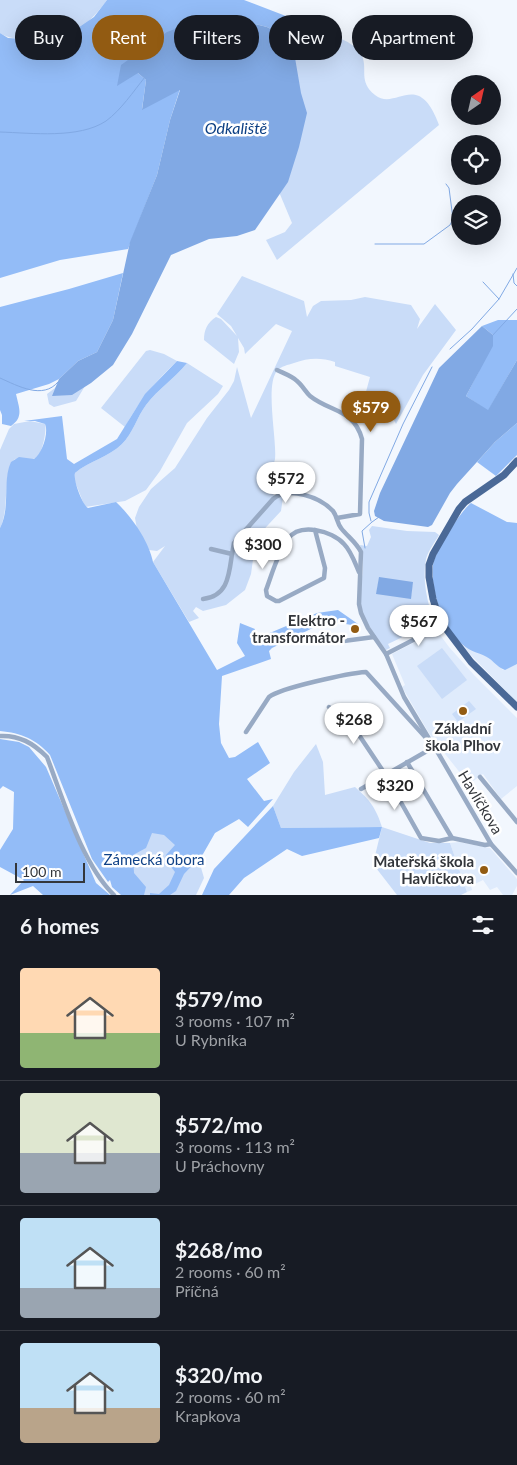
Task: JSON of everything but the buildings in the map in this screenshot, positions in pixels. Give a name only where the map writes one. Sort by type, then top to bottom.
[{"type":"main road","points":[[517,461],[498,480],[463,504],[433,554],[429,565],[434,605],[440,621],[471,662],[517,707]]},
{"type":"street","points":[[277,370],[296,380],[310,396],[340,411],[354,421],[360,431],[362,446],[360,514],[337,518]]},
{"type":"street","points":[[203,599],[213,598],[221,591],[228,580],[234,543],[273,499],[281,495],[304,495],[318,499],[337,518],[339,526],[358,546],[361,552],[359,604],[361,613],[386,654],[400,688],[434,747],[361,789]]},
{"type":"street","points":[[315,530],[325,568],[324,578],[279,601],[267,596],[266,590],[286,541],[298,531],[315,530],[342,542],[360,573]]},
{"type":"street","points":[[211,549],[232,554]]},
{"type":"street","points":[[386,654],[419,636],[440,621]]},
{"type":"street","points":[[336,642],[374,637]]},
{"type":"street","name":"Havlíčkova","points":[[246,732],[267,700],[274,693],[366,672],[434,747],[491,844],[517,873]]},
{"type":"street","points":[[330,707],[348,720],[385,774],[421,838],[439,841],[452,838],[485,845],[491,844]]},
{"type":"street","points":[[0,736],[10,736],[25,740],[47,757],[76,833],[92,866],[103,884],[114,895]]},
{"type":"street","points":[[407,762],[452,838]]},
{"type":"street","points":[[480,777],[517,822]]},
{"type":"shaded area","points":[[107,0],[244,0],[283,15],[269,15],[269,28],[259,25],[259,15],[174,15],[174,56],[138,73],[146,80],[142,109],[180,89],[170,120],[157,175],[128,249],[60,260],[0,278],[0,33],[8,38],[15,38],[15,60],[82,60],[82,25],[92,18],[92,60],[164,60],[164,15],[96,15]]},
{"type":"shaded area","points":[[123,273],[113,320],[97,352],[78,361],[59,379],[16,394],[19,408],[18,419],[11,426],[2,424],[0,410],[0,307]]},
{"type":"shaded area","points":[[498,320],[517,320],[517,360],[488,411],[466,396],[478,373],[493,335],[482,326]]},
{"type":"shaded area","points":[[177,361],[187,363],[146,405],[122,444],[75,473],[77,486],[86,506],[88,508],[116,502],[128,514],[139,529],[148,546],[153,562],[217,670],[245,656],[237,643],[240,623],[255,629],[254,637],[265,635],[317,613],[338,610],[358,624],[358,626],[327,621],[272,648],[269,651],[271,659],[222,676],[219,724],[221,743],[229,758],[235,757],[258,742],[270,763],[247,779],[264,801],[273,799],[248,827],[239,819],[215,833],[203,854],[184,874],[176,891],[170,895],[150,895],[150,893],[159,894],[169,885],[175,872],[165,859],[166,855],[175,845],[164,835],[152,833],[146,848],[133,855],[134,873],[146,887],[144,895],[121,895],[112,887],[110,880],[108,882],[92,859],[50,755],[28,738],[15,733],[0,731],[0,528],[5,512],[7,477],[11,462],[19,457],[34,459],[40,453],[45,438],[45,424],[35,421],[24,421],[62,416],[67,459],[74,464],[117,439],[145,394]]},
{"type":"shaded area","points":[[517,423],[517,455],[496,476],[477,462],[495,442]]},
{"type":"shaded area","points":[[471,503],[507,522],[517,523],[517,664],[505,670],[487,657],[466,647],[456,638],[449,630],[436,597],[433,575],[435,559],[449,532]]},
{"type":"shaded area","name":"Základní škola Plhov","points":[[435,628],[474,675],[517,718],[517,786],[501,799],[483,774],[469,784],[430,735],[402,687],[405,685],[392,654]]},
{"type":"shaded area","points":[[461,645],[490,658],[503,670],[517,664],[517,702]]},
{"type":"shaded area","points":[[0,739],[19,742],[29,747],[46,767],[96,883],[110,895],[43,895],[33,886],[10,895],[24,880],[0,867],[0,850],[13,829],[14,792],[3,786],[0,789]]},
{"type":"shaded area","points":[[273,806],[281,828],[382,827],[379,838],[302,856],[287,849],[244,878],[229,895],[202,895],[214,869]]},
{"type":"shaded area","name":"Mateřská škola Havlíčkova","points":[[459,842],[490,848],[517,879],[517,886],[512,895],[503,895],[497,887],[490,890],[483,880],[471,886],[472,890],[467,892],[450,843]]},
{"type":"green space","points":[[0,0],[107,0],[82,27],[82,15],[15,15],[15,38],[0,33]]},
{"type":"green space","points":[[342,40],[352,45],[352,60],[364,60],[365,80],[375,95],[383,99],[391,99],[415,95],[423,99],[431,108],[439,125],[277,260],[266,240],[285,232],[292,223],[274,180],[280,60],[342,60]]},
{"type":"green space","points":[[242,276],[304,301],[307,317],[313,306],[321,301],[351,300],[365,297],[411,305],[420,319],[417,329],[435,304],[456,330],[423,375],[396,424],[384,406],[364,399],[370,377],[335,366],[335,362],[330,360],[319,359],[299,361],[277,371],[272,388],[275,459],[266,488],[275,496],[283,497],[281,511],[256,538],[251,574],[245,590],[226,605],[203,611],[196,607],[193,611],[199,618],[189,622],[153,562],[165,546],[157,551],[149,550],[137,529],[135,518],[139,507],[151,489],[175,468],[207,418],[229,390],[234,381],[237,367],[251,418],[292,331],[276,324],[245,354],[238,338],[239,352],[234,364],[204,340],[207,327],[216,317],[221,319],[237,336],[231,326],[217,314]]},
{"type":"green space","points":[[150,350],[164,354],[177,361],[148,392],[125,427],[101,408],[146,351]]},
{"type":"green space","points":[[187,363],[223,386],[218,394],[187,423],[160,471],[146,490],[125,501],[85,507],[74,479],[75,473],[122,444],[146,405]]},
{"type":"green space","points":[[69,370],[85,386],[76,401],[54,407],[49,404],[47,394],[55,388]]},
{"type":"green space","points":[[30,421],[45,424],[44,442],[36,458],[15,459],[11,465],[7,481],[5,511],[0,528],[0,450],[9,429],[14,424]]},
{"type":"green space","points":[[372,526],[407,531],[435,532],[439,535],[428,553],[425,567],[426,591],[435,622],[417,634],[415,631],[388,644],[390,648],[386,650],[373,633],[361,606],[363,562],[360,545],[367,546],[371,537],[369,530]]},
{"type":"green space","points":[[442,648],[467,680],[442,699],[417,666]]},
{"type":"green space","points":[[469,701],[476,709],[458,722],[452,714]]},
{"type":"green space","points":[[316,744],[323,762],[325,795],[355,787],[372,805],[382,827],[281,828],[273,806],[294,772]]},
{"type":"green space","name":"Zámecká obora","points":[[133,805],[196,850],[204,878],[196,895],[126,895]]},
{"type":"green space","points":[[382,827],[430,843],[450,843],[467,892],[461,895],[397,895],[373,864]]},
{"type":"water","name":"Odkaliště","points":[[259,25],[269,28],[269,60],[295,60],[301,93],[307,113],[288,182],[255,230],[237,236],[209,239],[171,255],[132,334],[113,365],[91,383],[72,395],[52,396],[59,379],[78,361],[97,352],[113,320],[130,242],[157,175],[170,120],[180,90],[142,110],[146,80],[138,73],[117,86],[121,65],[128,60],[164,60],[164,34],[174,29],[174,60],[259,60]]},
{"type":"water","points":[[482,326],[493,335],[493,346],[466,396],[488,410],[517,360],[517,423],[495,442],[457,484],[432,525],[428,527],[384,521],[375,516],[374,511],[380,493],[439,368]]},
{"type":"water","points":[[379,577],[413,582],[411,599],[376,594]]},
{"type":"waterway","points":[[0,132],[55,134],[95,127],[117,112],[145,77]]},
{"type":"waterway","points":[[375,244],[424,244],[450,225],[453,219],[449,188],[446,184]]},
{"type":"waterway","points":[[450,349],[472,329],[499,299],[517,268]]},
{"type":"waterway","points":[[513,274],[514,283],[517,286]]},
{"type":"waterway","points":[[483,282],[499,299]]},
{"type":"waterway","points":[[492,336],[517,309]]},
{"type":"waterway","points":[[371,521],[369,502],[403,424],[432,367]]},
{"type":"waterway","points":[[0,378],[22,388],[38,391],[52,387],[58,382]]},
{"type":"waterway","points":[[365,548],[362,531],[379,517]]},
{"type":"place","name":"Elektro - transformátor","points":[[355,629]]},
{"type":"place","name":"Základní škola Plhov","points":[[463,711]]},
{"type":"place","name":"Mateřská škola Havlíčkova","points":[[484,870]]}]
